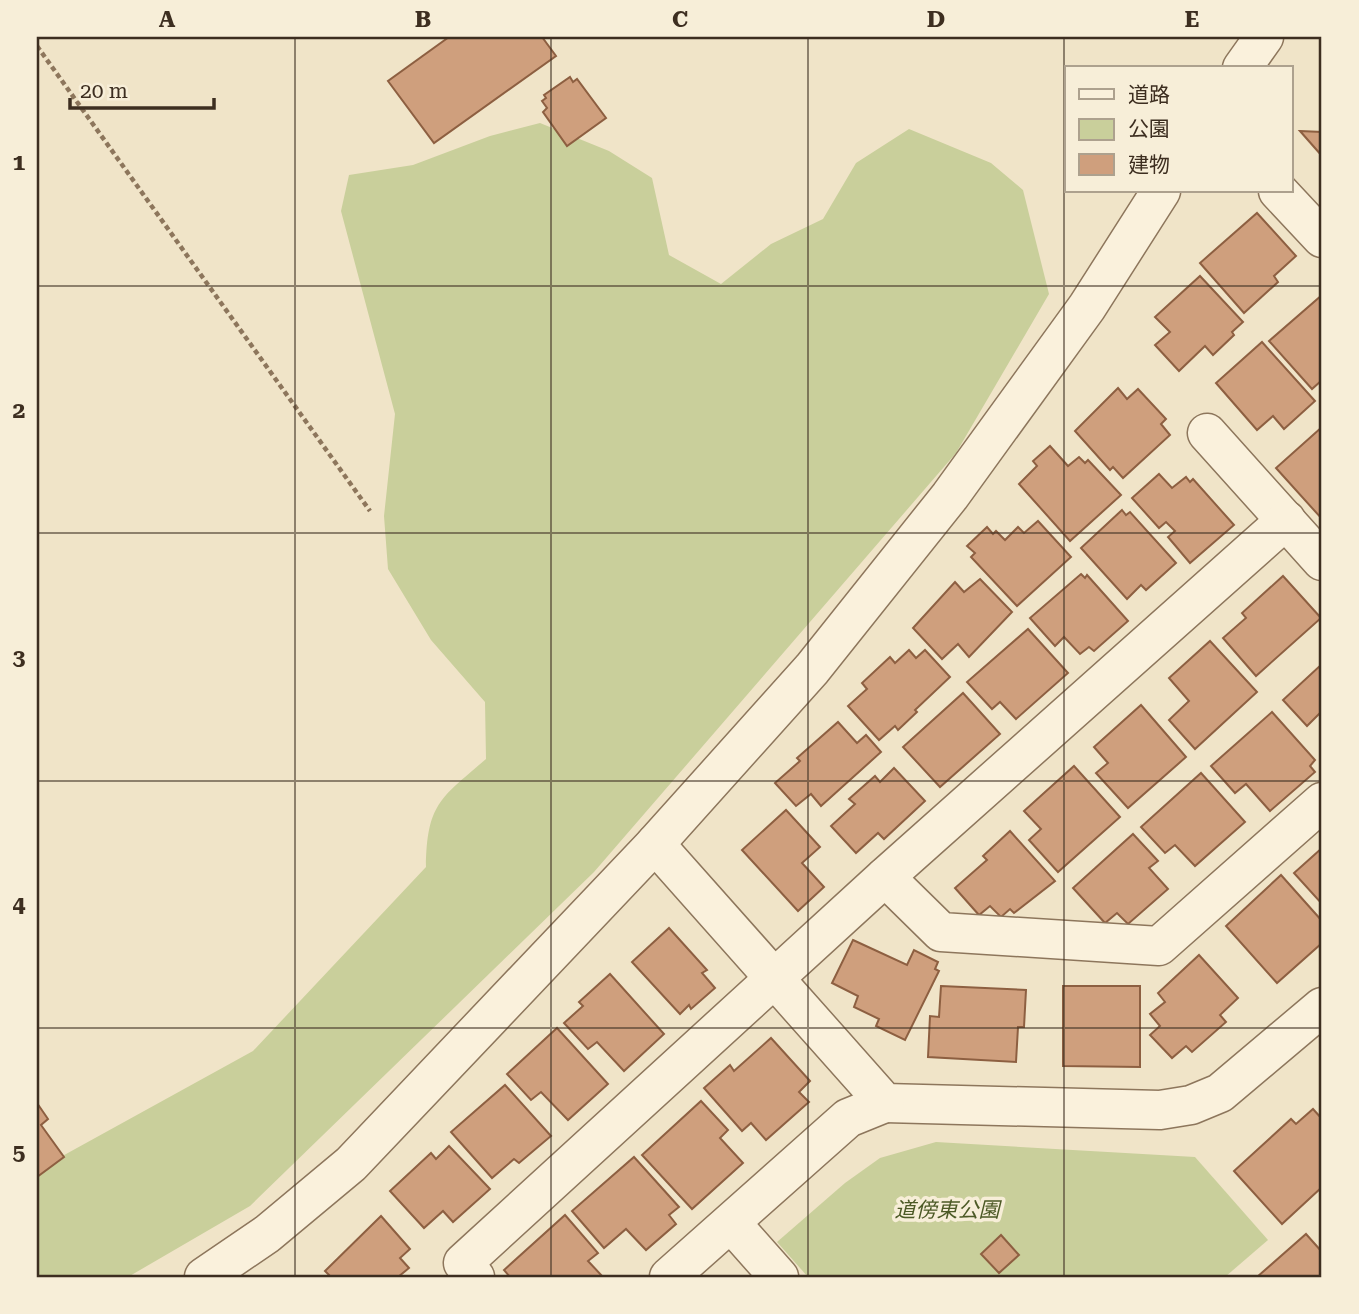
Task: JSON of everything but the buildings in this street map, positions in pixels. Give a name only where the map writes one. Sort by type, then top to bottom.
[{"type":"street","points":[[1243,66],[1264,37]]},
{"type":"street","points":[[204,1277],[267,1234],[351,1164],[655,844],[812,670],[950,496],[1087,307],[1160,192]]},
{"type":"street","points":[[1279,192],[1322,239]]},
{"type":"street","points":[[1207,433],[1322,561]]},
{"type":"street","points":[[475,1277],[463,1263],[885,877],[1286,520]]},
{"type":"street","points":[[885,877],[941,932],[1159,946],[1322,802]]},
{"type":"street","points":[[655,844],[885,1103]]},
{"type":"street","points":[[670,1277],[848,1118],[885,1103],[1160,1110],[1191,1105],[1220,1093],[1322,1007]]},
{"type":"street","points":[[731,1223],[779,1277]]},
{"type":"path","points":[[37,46],[370,511]]},
{"type":"green space","points":[[540,123],[609,151],[652,178],[669,255],[721,284],[771,244],[823,219],[856,163],[909,129],[991,163],[1023,190],[1049,294],[956,453],[594,872],[250,1206],[128,1277],[37,1277],[37,1170],[253,1051],[426,867],[429,829],[440,804],[458,783],[486,759],[485,702],[431,640],[388,569],[384,516],[395,414],[341,211],[349,175],[413,165],[490,136]]},
{"type":"green space","name":"道傍東公園","points":[[936,1142],[1195,1157],[1268,1240],[1225,1277],[808,1277],[777,1242],[845,1183],[880,1158]]}]
